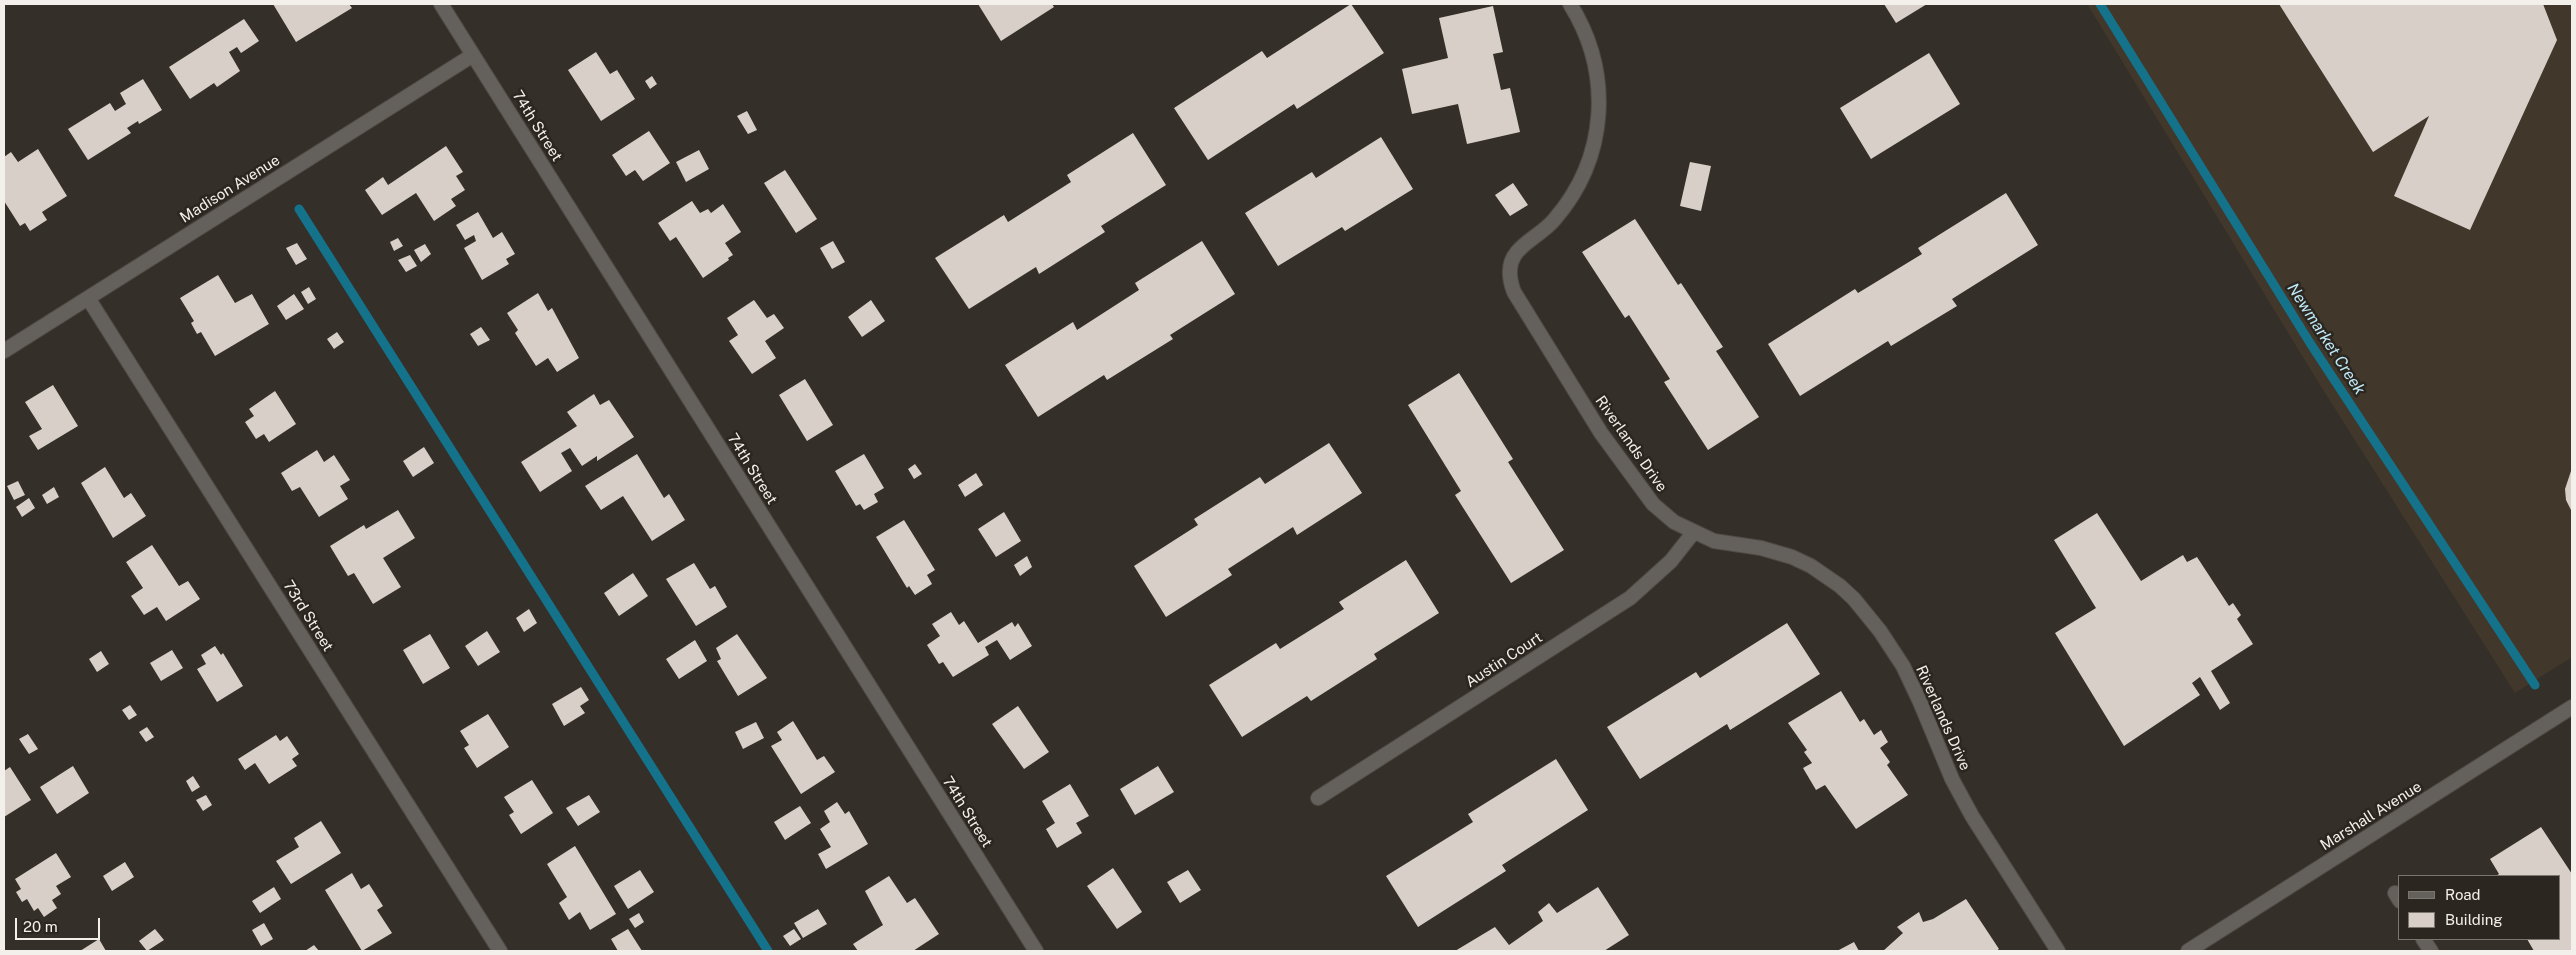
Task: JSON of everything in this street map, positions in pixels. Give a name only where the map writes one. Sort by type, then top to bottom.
[{"type":"street","name":"74th Street","points":[[441,4],[1036,951]]},
{"type":"street","name":"Riverlands Drive","points":[[1570,4],[1588,37],[1598,74],[1600,112],[1596,140],[1584,175],[1576,191],[1554,220],[1517,253],[1510,268],[1509,279],[1514,292],[1601,433],[1653,504],[1674,522],[1714,541],[1761,548],[1792,557],[1811,566],[1840,586],[1854,599],[1880,631],[1902,666],[1920,702],[1952,779],[1972,816],[2058,951]]},
{"type":"street","name":"Madison Avenue","points":[[4,351],[474,55]]},
{"type":"street","name":"73rd Street","points":[[88,298],[500,951]]},
{"type":"street","name":"Austin Court","points":[[1318,798],[1630,598],[1670,561],[1693,532]]},
{"type":"street","name":"Marshall Avenue","points":[[2188,951],[2572,707]]},
{"type":"street","points":[[2424,940],[2431,951]]},
{"type":"shaded area","points":[[2087,4],[2572,4],[2572,657],[2515,693],[2320,385]]},
{"type":"building","points":[[273,4],[349,4],[352,8],[296,42]]},
{"type":"building","points":[[978,4],[1052,4],[1054,7],[1001,41]]},
{"type":"building","points":[[1351,4],[1384,53],[1297,109],[1294,104],[1208,160],[1174,108],[1262,51],[1267,58]]},
{"type":"building","points":[[1884,4],[1927,4],[1896,23]]},
{"type":"building","points":[[2279,4],[2543,4],[2557,40],[2470,230],[2394,196],[2429,116],[2373,152]]},
{"type":"building","points":[[1493,6],[1503,52],[1493,54],[1501,90],[1510,88],[1520,132],[1467,144],[1458,104],[1412,114],[1402,69],[1448,58],[1439,18]]},
{"type":"building","points":[[244,19],[259,41],[241,53],[237,47],[229,52],[240,71],[217,87],[214,83],[190,99],[169,67]]},
{"type":"building","points":[[596,52],[610,74],[617,70],[635,99],[601,121],[568,70]]},
{"type":"building","points":[[1929,53],[1960,104],[1871,159],[1840,108]]},
{"type":"building","points":[[652,76],[657,84],[650,89],[645,81]]},
{"type":"building","points":[[143,79],[162,110],[139,124],[138,121],[127,128],[131,133],[88,160],[68,129],[110,103],[115,111],[126,104],[120,93]]},
{"type":"building","points":[[747,111],[757,130],[748,134],[737,116]]},
{"type":"building","points":[[649,131],[670,163],[643,181],[635,170],[626,176],[612,155]]},
{"type":"building","points":[[1133,133],[1166,185],[1101,226],[1105,232],[1039,274],[1036,267],[969,309],[935,258],[1004,215],[1008,222],[1071,182],[1067,175]]},
{"type":"building","points":[[1381,137],[1413,189],[1345,231],[1342,227],[1278,266],[1245,213],[1312,172],[1316,178]]},
{"type":"building","points":[[446,146],[463,172],[456,176],[465,190],[451,199],[456,206],[434,221],[416,193],[382,215],[365,190],[383,177],[388,185]]},
{"type":"building","points":[[38,149],[67,196],[42,212],[47,220],[30,231],[25,223],[20,226],[4,201],[4,157],[11,152],[18,162]]},
{"type":"building","points":[[699,150],[709,169],[686,182],[676,162]]},
{"type":"building","points":[[1690,162],[1711,166],[1701,211],[1680,206]]},
{"type":"building","points":[[785,170],[817,219],[796,233],[764,183]]},
{"type":"building","points":[[1513,183],[1528,205],[1510,216],[1495,195]]},
{"type":"building","points":[[2006,193],[2038,245],[1952,299],[1957,306],[1891,346],[1888,341],[1800,396],[1768,344],[1855,289],[1858,293],[1922,254],[1918,248]]},
{"type":"building","points":[[692,201],[700,213],[708,209],[711,213],[723,204],[741,232],[725,243],[733,255],[728,258],[729,260],[703,278],[676,237],[670,241],[658,223]]},
{"type":"building","points":[[478,212],[493,238],[502,232],[515,254],[506,259],[509,264],[482,280],[464,248],[476,241],[474,235],[465,240],[456,225]]},
{"type":"building","points":[[1635,219],[1678,285],[1681,283],[1723,347],[1716,351],[1759,417],[1708,450],[1664,382],[1670,379],[1629,315],[1625,318],[1582,252]]},
{"type":"building","points":[[398,238],[403,246],[394,251],[390,242]]},
{"type":"building","points":[[833,241],[845,262],[832,269],[820,248]]},
{"type":"building","points":[[1202,241],[1235,294],[1170,335],[1173,339],[1107,380],[1104,375],[1038,417],[1005,365],[1073,322],[1077,330],[1139,290],[1135,283]]},
{"type":"building","points":[[297,243],[307,259],[296,265],[286,248]]},
{"type":"building","points":[[425,244],[431,254],[421,262],[414,250]]},
{"type":"building","points":[[410,255],[417,266],[406,272],[398,260]]},
{"type":"building","points":[[218,275],[235,303],[252,294],[269,324],[215,356],[201,332],[197,334],[191,323],[194,321],[180,298]]},
{"type":"building","points":[[309,287],[316,299],[308,304],[301,292]]},
{"type":"building","points":[[538,293],[548,311],[552,308],[579,358],[557,372],[548,358],[536,366],[515,333],[518,330],[507,313]]},
{"type":"building","points":[[294,294],[304,309],[286,320],[277,306]]},
{"type":"building","points":[[754,300],[767,318],[774,314],[784,328],[765,341],[776,358],[752,374],[729,341],[738,335],[727,318]]},
{"type":"building","points":[[871,300],[885,321],[862,337],[848,317]]},
{"type":"building","points":[[481,327],[490,340],[478,346],[470,334]]},
{"type":"building","points":[[337,332],[344,342],[334,349],[327,339]]},
{"type":"building","points":[[1459,373],[1513,459],[1508,462],[1564,550],[1511,583],[1455,495],[1461,491],[1408,405]]},
{"type":"building","points":[[805,379],[833,425],[807,441],[779,395]]},
{"type":"building","points":[[53,385],[78,426],[38,450],[29,436],[42,429],[25,402]]},
{"type":"building","points":[[275,391],[296,424],[269,442],[264,434],[256,439],[245,422],[254,416],[249,409]]},
{"type":"building","points":[[594,394],[600,405],[609,400],[634,437],[597,461],[597,456],[582,466],[570,448],[561,453],[572,471],[540,492],[521,462],[577,426],[567,412]]},
{"type":"building","points":[[1329,443],[1362,493],[1297,535],[1293,527],[1228,569],[1232,575],[1166,617],[1134,566],[1198,525],[1194,519],[1260,477],[1265,484]]},
{"type":"building","points":[[424,447],[434,463],[413,477],[403,461]]},
{"type":"building","points":[[317,450],[324,462],[334,455],[350,480],[340,486],[348,499],[319,517],[300,487],[292,491],[281,473]]},
{"type":"building","points":[[637,454],[664,498],[669,494],[685,520],[652,541],[623,496],[601,510],[585,486]]},
{"type":"building","points":[[864,454],[884,488],[874,494],[878,502],[864,510],[860,504],[856,506],[835,471]]},
{"type":"building","points":[[915,464],[922,474],[914,479],[908,469]]},
{"type":"building","points":[[105,467],[124,498],[131,493],[146,516],[113,538],[81,483]]},
{"type":"building","points":[[2572,468],[2572,512],[2566,500],[2565,489]]},
{"type":"building","points":[[976,473],[983,485],[965,497],[958,485]]},
{"type":"building","points":[[18,481],[25,495],[14,500],[7,486]]},
{"type":"building","points":[[54,487],[59,497],[47,504],[42,495]]},
{"type":"building","points":[[29,498],[35,508],[22,517],[16,507]]},
{"type":"building","points":[[398,510],[415,538],[383,558],[401,587],[373,604],[354,573],[348,576],[330,546],[364,525],[366,529]]},
{"type":"building","points":[[1004,512],[1021,541],[996,557],[978,529]]},
{"type":"building","points":[[2097,513],[2141,581],[2183,555],[2187,562],[2197,557],[2229,606],[2233,603],[2241,615],[2237,619],[2253,644],[2211,671],[2230,703],[2220,710],[2200,677],[2192,683],[2200,695],[2124,746],[2055,633],[2096,608],[2054,540]]},
{"type":"building","points":[[904,520],[935,570],[927,575],[932,584],[915,595],[909,586],[907,588],[876,537]]},
{"type":"building","points":[[152,545],[179,586],[188,581],[200,599],[166,621],[157,607],[144,615],[131,596],[143,588],[126,562]]},
{"type":"building","points":[[1027,556],[1032,567],[1020,576],[1014,565]]},
{"type":"building","points":[[1406,560],[1439,613],[1374,654],[1377,659],[1311,701],[1307,696],[1242,737],[1209,685],[1276,643],[1280,649],[1344,609],[1339,602]]},
{"type":"building","points":[[694,563],[710,589],[715,586],[727,607],[696,626],[666,579]]},
{"type":"building","points":[[633,573],[648,596],[619,616],[604,593]]},
{"type":"building","points":[[529,609],[537,623],[524,632],[516,618]]},
{"type":"building","points":[[951,612],[959,625],[964,621],[978,643],[1012,622],[1015,627],[1018,623],[1032,646],[1010,660],[997,640],[985,647],[989,655],[953,677],[943,662],[939,664],[927,645],[940,636],[932,624]]},
{"type":"building","points":[[1787,623],[1820,674],[1730,730],[1727,724],[1640,779],[1607,727],[1696,672],[1700,678]]},
{"type":"building","points":[[487,631],[500,652],[478,666],[465,646]]},
{"type":"building","points":[[430,634],[450,668],[423,684],[403,650]]},
{"type":"building","points":[[737,634],[767,678],[738,696],[717,661],[721,659],[716,648]]},
{"type":"building","points":[[695,640],[707,661],[679,679],[666,659]]},
{"type":"building","points":[[215,646],[221,655],[223,653],[243,686],[217,702],[197,669],[206,664],[201,655]]},
{"type":"building","points":[[172,650],[183,668],[161,681],[150,663]]},
{"type":"building","points":[[101,651],[109,664],[97,672],[89,659]]},
{"type":"building","points":[[581,687],[589,700],[580,706],[585,713],[564,726],[552,704]]},
{"type":"building","points":[[1841,691],[1860,722],[1864,719],[1874,735],[1881,730],[1888,742],[1880,748],[1890,762],[1887,765],[1908,795],[1856,829],[1825,785],[1816,790],[1803,768],[1812,763],[1804,752],[1807,750],[1788,723]]},
{"type":"building","points":[[130,705],[137,715],[129,720],[122,710]]},
{"type":"building","points":[[1018,706],[1049,752],[1024,769],[992,724]]},
{"type":"building","points":[[488,714],[509,747],[477,768],[464,748],[469,745],[460,731]]},
{"type":"building","points":[[793,721],[817,760],[824,756],[835,772],[801,794],[771,746],[782,740],[777,732]]},
{"type":"building","points":[[756,722],[764,738],[743,749],[735,732]]},
{"type":"building","points":[[147,727],[154,737],[146,742],[139,732]]},
{"type":"building","points":[[28,734],[38,749],[29,754],[19,739]]},
{"type":"building","points":[[276,735],[280,741],[287,736],[299,754],[292,759],[297,766],[269,784],[255,763],[245,770],[238,759]]},
{"type":"building","points":[[1556,759],[1588,810],[1502,865],[1506,871],[1418,927],[1386,876],[1473,822],[1468,814]]},
{"type":"building","points":[[73,766],[89,793],[57,814],[40,787]]},
{"type":"building","points":[[1158,766],[1174,792],[1135,815],[1120,789]]},
{"type":"building","points":[[10,767],[31,800],[4,817],[4,771]]},
{"type":"building","points":[[193,776],[200,787],[192,792],[186,781]]},
{"type":"building","points":[[532,780],[553,813],[521,834],[509,815],[514,812],[504,797]]},
{"type":"building","points":[[1070,784],[1089,816],[1076,823],[1082,833],[1057,848],[1046,829],[1055,823],[1042,801]]},
{"type":"building","points":[[206,795],[212,805],[203,811],[196,800]]},
{"type":"building","points":[[589,795],[600,812],[578,826],[566,808]]},
{"type":"building","points":[[837,802],[845,814],[849,811],[868,844],[826,869],[818,854],[831,847],[820,829],[830,822],[824,811]]},
{"type":"building","points":[[800,806],[811,823],[785,840],[774,822]]},
{"type":"building","points":[[321,821],[341,853],[291,884],[276,861],[299,847],[294,838]]},
{"type":"building","points":[[2541,827],[2572,874],[2572,951],[2534,951],[2528,940],[2561,940],[2561,875],[2498,875],[2499,874],[2490,859]]},
{"type":"building","points":[[575,846],[616,914],[590,930],[580,912],[569,920],[559,903],[567,897],[547,864]]},
{"type":"building","points":[[56,853],[71,877],[56,886],[61,894],[52,900],[57,908],[44,917],[38,908],[34,911],[27,899],[22,902],[16,892],[21,889],[15,879]]},
{"type":"building","points":[[125,862],[134,877],[112,891],[103,876]]},
{"type":"building","points":[[1113,868],[1142,912],[1117,929],[1087,886]]},
{"type":"building","points":[[640,870],[654,892],[628,909],[614,886]]},
{"type":"building","points":[[1188,870],[1201,890],[1180,903],[1167,882]]},
{"type":"building","points":[[352,873],[361,889],[369,884],[383,906],[377,910],[392,933],[362,951],[325,890]]},
{"type":"building","points":[[889,876],[907,903],[915,898],[939,934],[913,951],[858,951],[853,944],[883,925],[865,891]]},
{"type":"building","points":[[274,887],[281,899],[260,913],[252,901]]},
{"type":"building","points":[[1598,887],[1629,935],[1604,951],[1455,951],[1495,927],[1509,945],[1543,921],[1538,912],[1549,903],[1557,913]]},
{"type":"building","points":[[1966,899],[1999,949],[1996,951],[1883,951],[1903,933],[1897,927],[1919,912],[1923,922],[1933,919]]},
{"type":"building","points":[[818,909],[827,924],[803,938],[794,923]]},
{"type":"building","points":[[639,913],[644,922],[635,928],[629,919]]},
{"type":"building","points":[[264,923],[273,939],[261,946],[252,930]]},
{"type":"building","points":[[155,929],[164,940],[147,951],[139,941]]},
{"type":"building","points":[[628,929],[642,951],[618,951],[611,939]]},
{"type":"building","points":[[794,929],[801,939],[790,946],[783,936]]},
{"type":"building","points":[[99,939],[106,951],[80,951]]},
{"type":"building","points":[[1854,942],[1859,951],[1837,951]]},
{"type":"building","points":[[314,945],[319,951],[305,951]]},
{"type":"waterway","name":"Newmarket Creek","points":[[2100,4],[2310,343],[2535,685]]},
{"type":"waterway","points":[[299,209],[768,951]]}]
